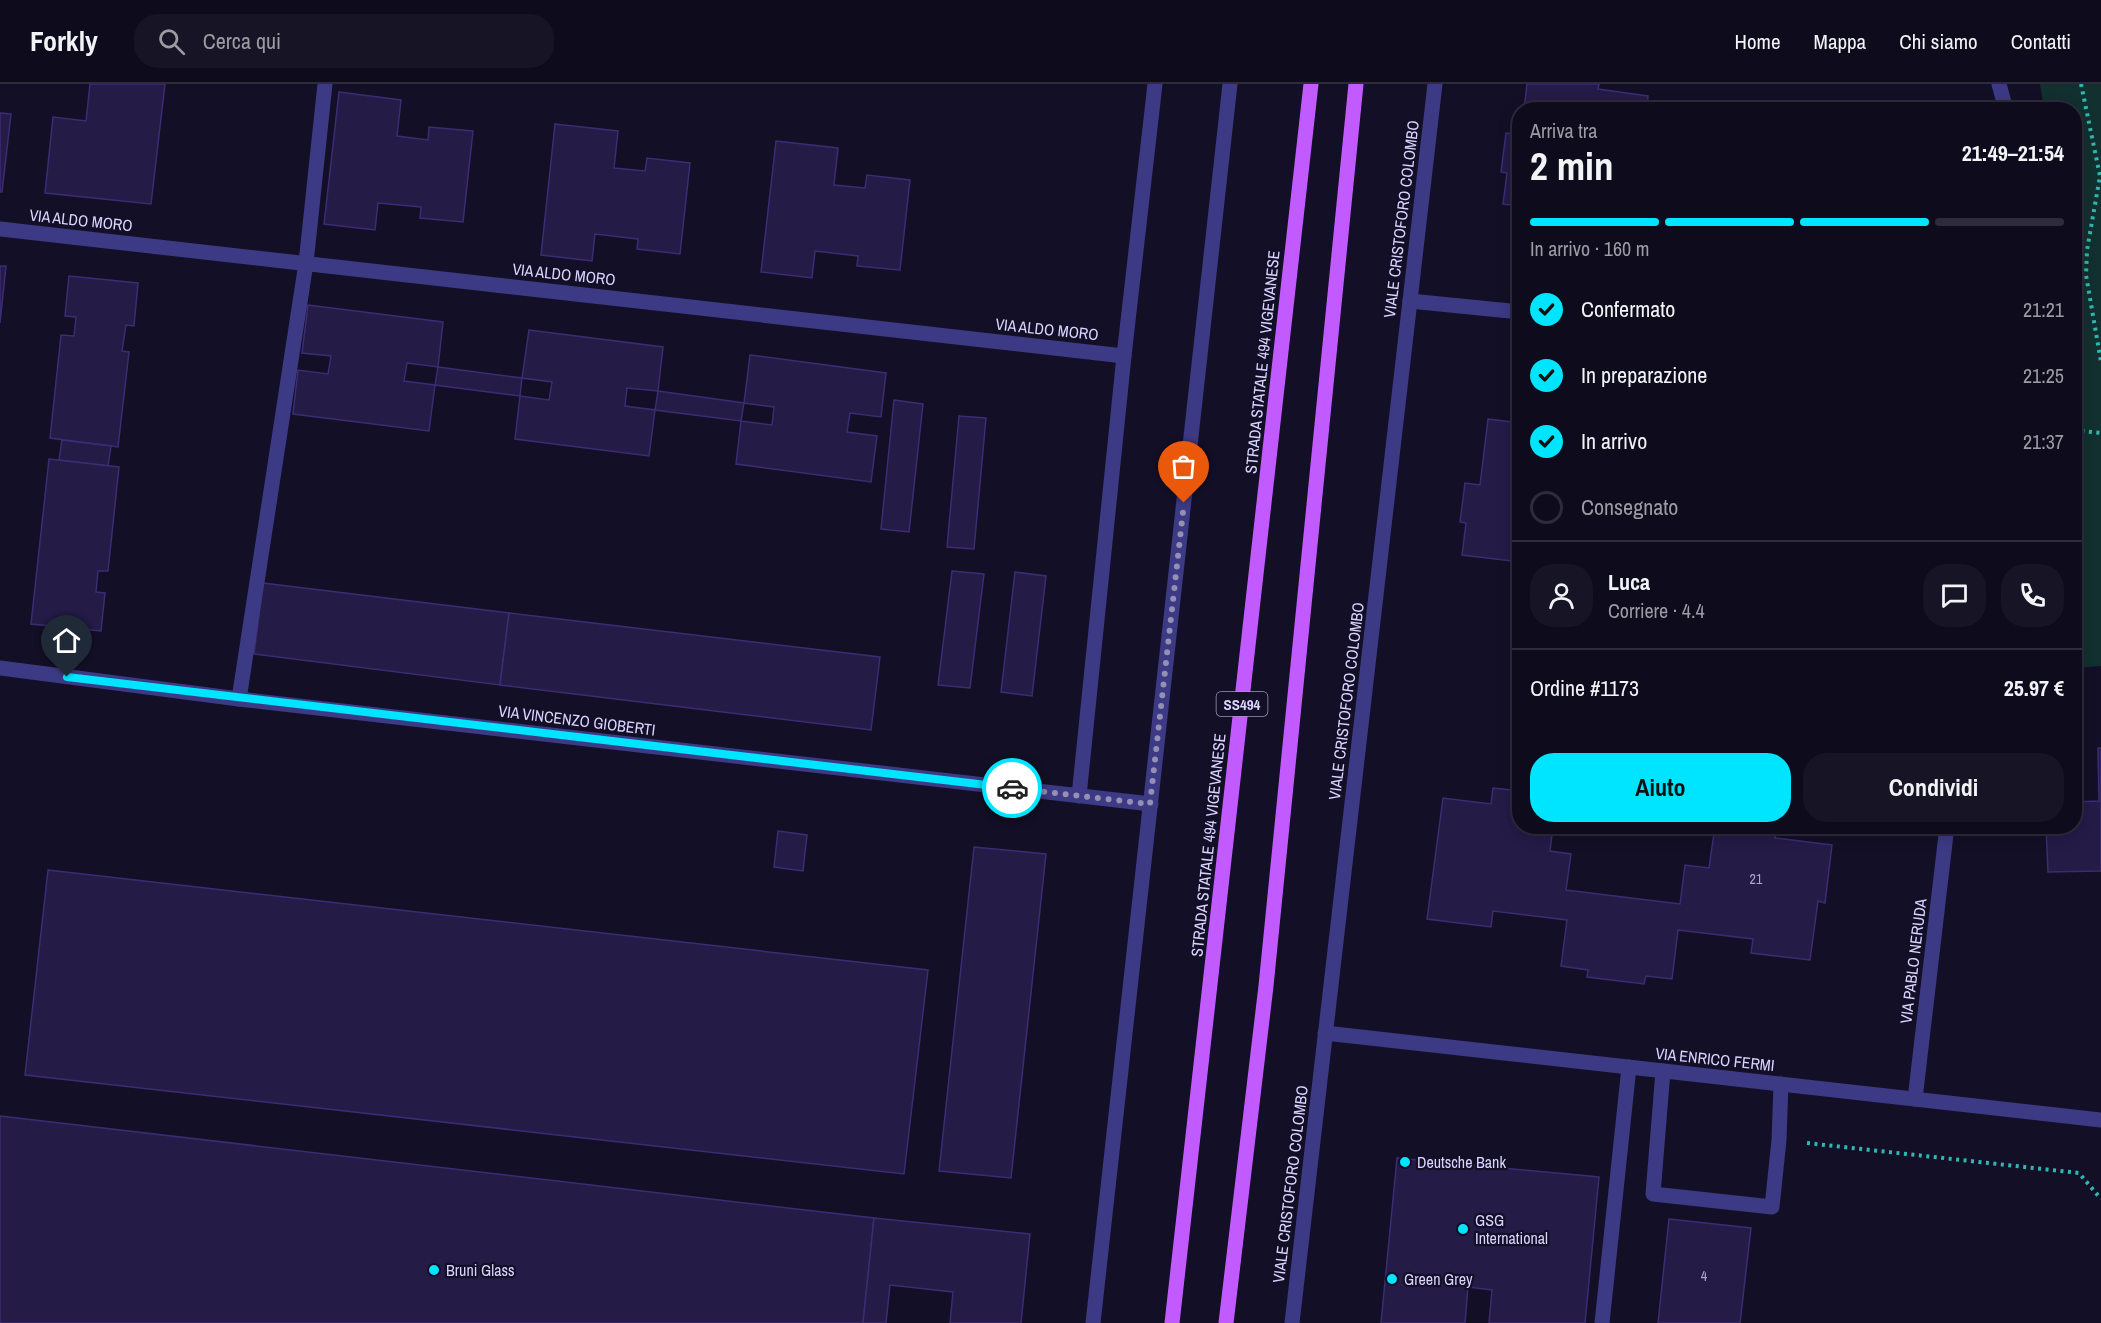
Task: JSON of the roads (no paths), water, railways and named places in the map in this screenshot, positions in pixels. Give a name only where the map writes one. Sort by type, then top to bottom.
[{"type":"main road","name":"STRADA STATALE 494 VIGEVANESE","points":[[1172,1323],[1311,84]]},
{"type":"main road","points":[[1226,1323],[1266,986],[1356,84]]},
{"type":"street","points":[[239,699],[306,263],[325,84]]},
{"type":"street","points":[[1079,796],[1124,356],[1155,84]]},
{"type":"street","points":[[1093,1323],[1230,84]]},
{"type":"street","name":"VIALE CRISTOFORO COLOMBO","points":[[1292,1323],[1435,84]]},
{"type":"street","points":[[1999,84],[2004,102]]},
{"type":"street","name":"VIA ALDO MORO","points":[[0,229],[1124,356]]},
{"type":"street","points":[[1410,301],[1512,311]]},
{"type":"street","name":"VIA VINCENZO GIOBERTI","points":[[0,668],[239,699],[1150,804]]},
{"type":"street","name":"VIA PABLO NERUDA","points":[[1915,1099],[1946,834]]},
{"type":"street","name":"VIA ENRICO FERMI","points":[[1325,1033],[2101,1120]]},
{"type":"street","points":[[1602,1323],[1629,1067]]},
{"type":"street","points":[[1663,1071],[1653,1194],[1772,1207],[1779,1140],[1781,1084]]},
{"type":"place","name":"Deutsche Bank","points":[[1405,1162]]},
{"type":"place","name":"GSG International","points":[[1463,1229]]},
{"type":"place","name":"Bruni Glass","points":[[434,1270]]},
{"type":"place","name":"Green Grey","points":[[1392,1279]]}]
